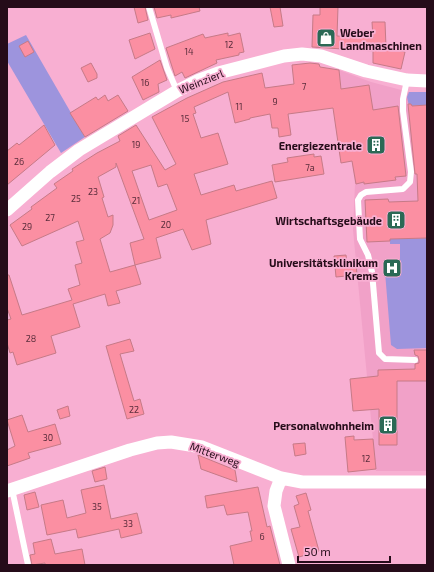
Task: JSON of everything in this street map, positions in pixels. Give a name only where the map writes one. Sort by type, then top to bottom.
[{"type":"street","name":"Weinzierl","points":[[7,210],[50,172],[79,150],[177,90],[218,73],[284,56],[302,54],[321,56],[366,70],[407,80],[427,81]]},
{"type":"street","name":"Mitterweg","points":[[9,490],[130,450],[157,443],[171,442],[202,447],[281,478],[302,482],[427,482]]},
{"type":"street","points":[[281,478],[276,491],[274,506],[289,565]]},
{"type":"lane","points":[[149,7],[167,68],[177,90]]},
{"type":"lane","points":[[407,80],[403,99],[411,172],[410,182],[403,189],[366,192],[361,194],[358,200],[360,239],[368,255],[372,272],[379,353],[385,359],[415,360]]},
{"type":"lane","points":[[9,490],[28,565]]},
{"type":"shaded area","points":[[26,35],[85,137],[61,153],[7,61],[7,44]]},
{"type":"shaded area","name":"Universitätsklinikum Krems","points":[[339,70],[371,82],[409,92],[427,92],[427,471],[376,471],[353,230],[355,184]]},
{"type":"shaded area","points":[[409,92],[427,92],[427,105],[409,106],[407,97]]},
{"type":"shaded area","points":[[427,238],[427,348],[397,349],[391,345],[385,272],[390,259],[400,259],[400,244],[390,244],[390,239]]},
{"type":"building","points":[[134,7],[145,7],[148,20],[138,23]]},
{"type":"building","points":[[154,7],[199,7],[200,11],[171,18],[171,15],[157,18]]},
{"type":"building","points":[[270,7],[280,7],[283,26],[274,27]]},
{"type":"building","points":[[320,7],[338,7],[337,36],[373,38],[372,22],[385,22],[386,47],[405,52],[401,69],[373,63],[373,51],[312,47],[313,15],[320,15]]},
{"type":"building","points":[[150,33],[155,49],[135,59],[129,40]]},
{"type":"building","points":[[228,33],[228,36],[240,33],[244,52],[239,53],[239,55],[216,60],[217,63],[185,78],[182,72],[175,76],[166,48],[203,34],[205,38]]},
{"type":"building","points":[[28,41],[34,52],[25,57],[19,46]]},
{"type":"building","points":[[160,60],[167,80],[158,84],[159,92],[143,100],[132,77]]},
{"type":"building","points":[[91,63],[97,74],[97,78],[88,82],[81,68]]},
{"type":"building","points":[[310,63],[319,64],[320,67],[339,70],[341,89],[369,85],[373,110],[398,106],[406,176],[395,177],[396,180],[356,184],[352,161],[341,163],[333,108],[288,114],[291,135],[279,137],[278,128],[272,128],[270,114],[235,123],[228,92],[194,107],[196,113],[193,114],[201,138],[218,133],[228,164],[194,174],[201,195],[234,185],[236,191],[272,181],[277,198],[206,220],[211,244],[192,250],[183,229],[156,238],[161,258],[135,265],[141,284],[116,291],[120,303],[108,306],[105,294],[73,304],[80,327],[51,336],[56,353],[17,365],[13,352],[10,353],[7,343],[7,320],[11,319],[7,308],[7,275],[9,275],[22,315],[72,300],[68,289],[80,285],[75,265],[82,263],[76,242],[84,240],[78,221],[22,246],[10,225],[57,188],[54,184],[73,171],[72,169],[97,153],[120,141],[118,136],[136,125],[165,170],[176,164],[152,117],[187,98],[223,82],[262,73],[265,88],[294,84],[292,65]],"holes":[[[116,163],[144,239],[130,243],[135,265],[110,272],[100,239],[110,233],[113,225],[113,215],[108,217],[102,198],[104,197],[98,177],[116,167]],[[151,165],[158,187],[167,184],[177,210],[149,220],[132,171]]]},
{"type":"building","points":[[105,95],[108,101],[118,95],[128,111],[85,137],[70,113],[96,97],[98,100]]},
{"type":"building","name":"Wirtschaftsgebäude","points":[[408,104],[411,104],[412,106],[427,105],[427,238],[390,239],[390,241],[367,242],[365,200],[388,199],[389,202],[418,201],[417,174],[415,174]]},
{"type":"building","points":[[44,125],[55,145],[7,185],[7,151],[17,143],[19,145]]},
{"type":"building","points":[[314,154],[314,157],[321,156],[324,174],[275,182],[272,165],[288,162],[287,158]]},
{"type":"building","points":[[346,255],[347,263],[356,262],[357,275],[336,277],[334,256]]},
{"type":"building","points":[[130,339],[134,351],[120,354],[134,401],[140,399],[144,414],[127,419],[106,346]]},
{"type":"building","points":[[414,350],[427,350],[427,381],[397,381],[397,445],[379,445],[379,409],[353,411],[350,379],[378,376],[378,370],[415,369],[415,364],[419,363],[419,360],[418,356],[415,355]]},
{"type":"building","points":[[68,406],[70,416],[60,419],[57,410]]},
{"type":"building","points":[[22,415],[28,432],[55,424],[61,444],[28,453],[30,458],[7,466],[7,450],[15,446],[7,420]]},
{"type":"building","points":[[354,436],[354,440],[373,439],[376,469],[348,472],[345,437]]},
{"type":"building","points":[[305,443],[306,454],[295,456],[293,444]]},
{"type":"building","points":[[198,455],[235,470],[237,482],[201,469]]},
{"type":"building","points":[[105,467],[107,479],[95,482],[92,471]]},
{"type":"building","points":[[104,485],[111,519],[137,513],[142,533],[121,538],[119,529],[78,538],[76,529],[47,535],[41,505],[63,500],[67,518],[86,513],[81,490]]},
{"type":"building","points":[[258,487],[267,527],[270,526],[280,565],[234,565],[230,546],[252,541],[250,531],[252,531],[248,512],[227,515],[224,505],[207,508],[205,496]]},
{"type":"building","points":[[35,492],[39,507],[27,510],[24,495]]},
{"type":"building","points":[[306,493],[311,510],[308,511],[319,551],[299,557],[291,529],[300,527],[294,506],[299,504],[296,496]]},
{"type":"building","points":[[51,539],[55,554],[82,549],[85,565],[45,565],[45,563],[32,565],[30,555],[35,554],[33,543]]},
{"type":"place","name":"Weber Landmaschinen","points":[[326,38]]},
{"type":"place","name":"Energiezentrale","points":[[376,145]]},
{"type":"place","name":"Wirtschaftsgebäude","points":[[396,220]]},
{"type":"place","name":"Universitätsklinikum Krems","points":[[392,268]]},
{"type":"place","name":"Personalwohnheim","points":[[388,425]]}]
